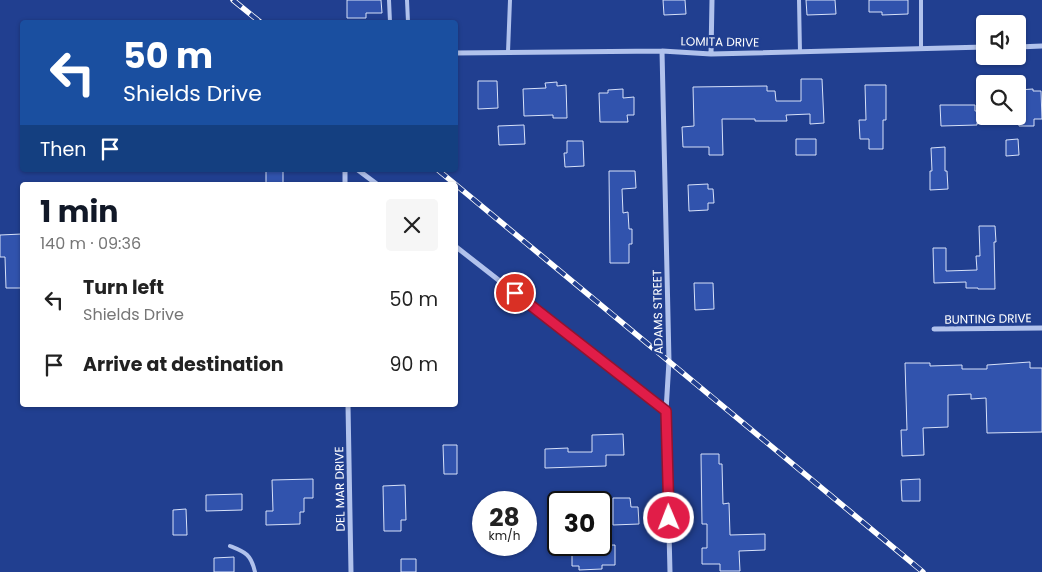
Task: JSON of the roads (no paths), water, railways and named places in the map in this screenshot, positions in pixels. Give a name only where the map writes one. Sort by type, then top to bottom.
[{"type":"street","points":[[711,54],[712,0]]},
{"type":"street","points":[[1026,47],[1042,46]]},
{"type":"street","name":"LOMITA DRIVE","points":[[458,53],[662,51],[711,54],[976,48]]},
{"type":"street","name":"ADAMS STREET","points":[[662,51],[669,362],[666,411],[670,572]]},
{"type":"street","points":[[361,172],[374,182]]},
{"type":"street","points":[[458,248],[666,411]]},
{"type":"street","name":"BUNTING DRIVE","points":[[934,330],[1042,328]]},
{"type":"street","name":"DEL MAR DRIVE","points":[[348,407],[351,572]]},
{"type":"lane","points":[[389,0],[390,20]]},
{"type":"lane","points":[[407,0],[408,20]]},
{"type":"lane","points":[[508,52],[510,0]]},
{"type":"lane","points":[[799,0],[800,52]]},
{"type":"lane","points":[[921,0],[921,49]]},
{"type":"lane","points":[[230,546],[245,552],[252,561],[255,572]]},
{"type":"railway","points":[[233,0],[258,20]]},
{"type":"railway","points":[[440,172],[452,182]]},
{"type":"railway","points":[[458,187],[923,572]]}]
